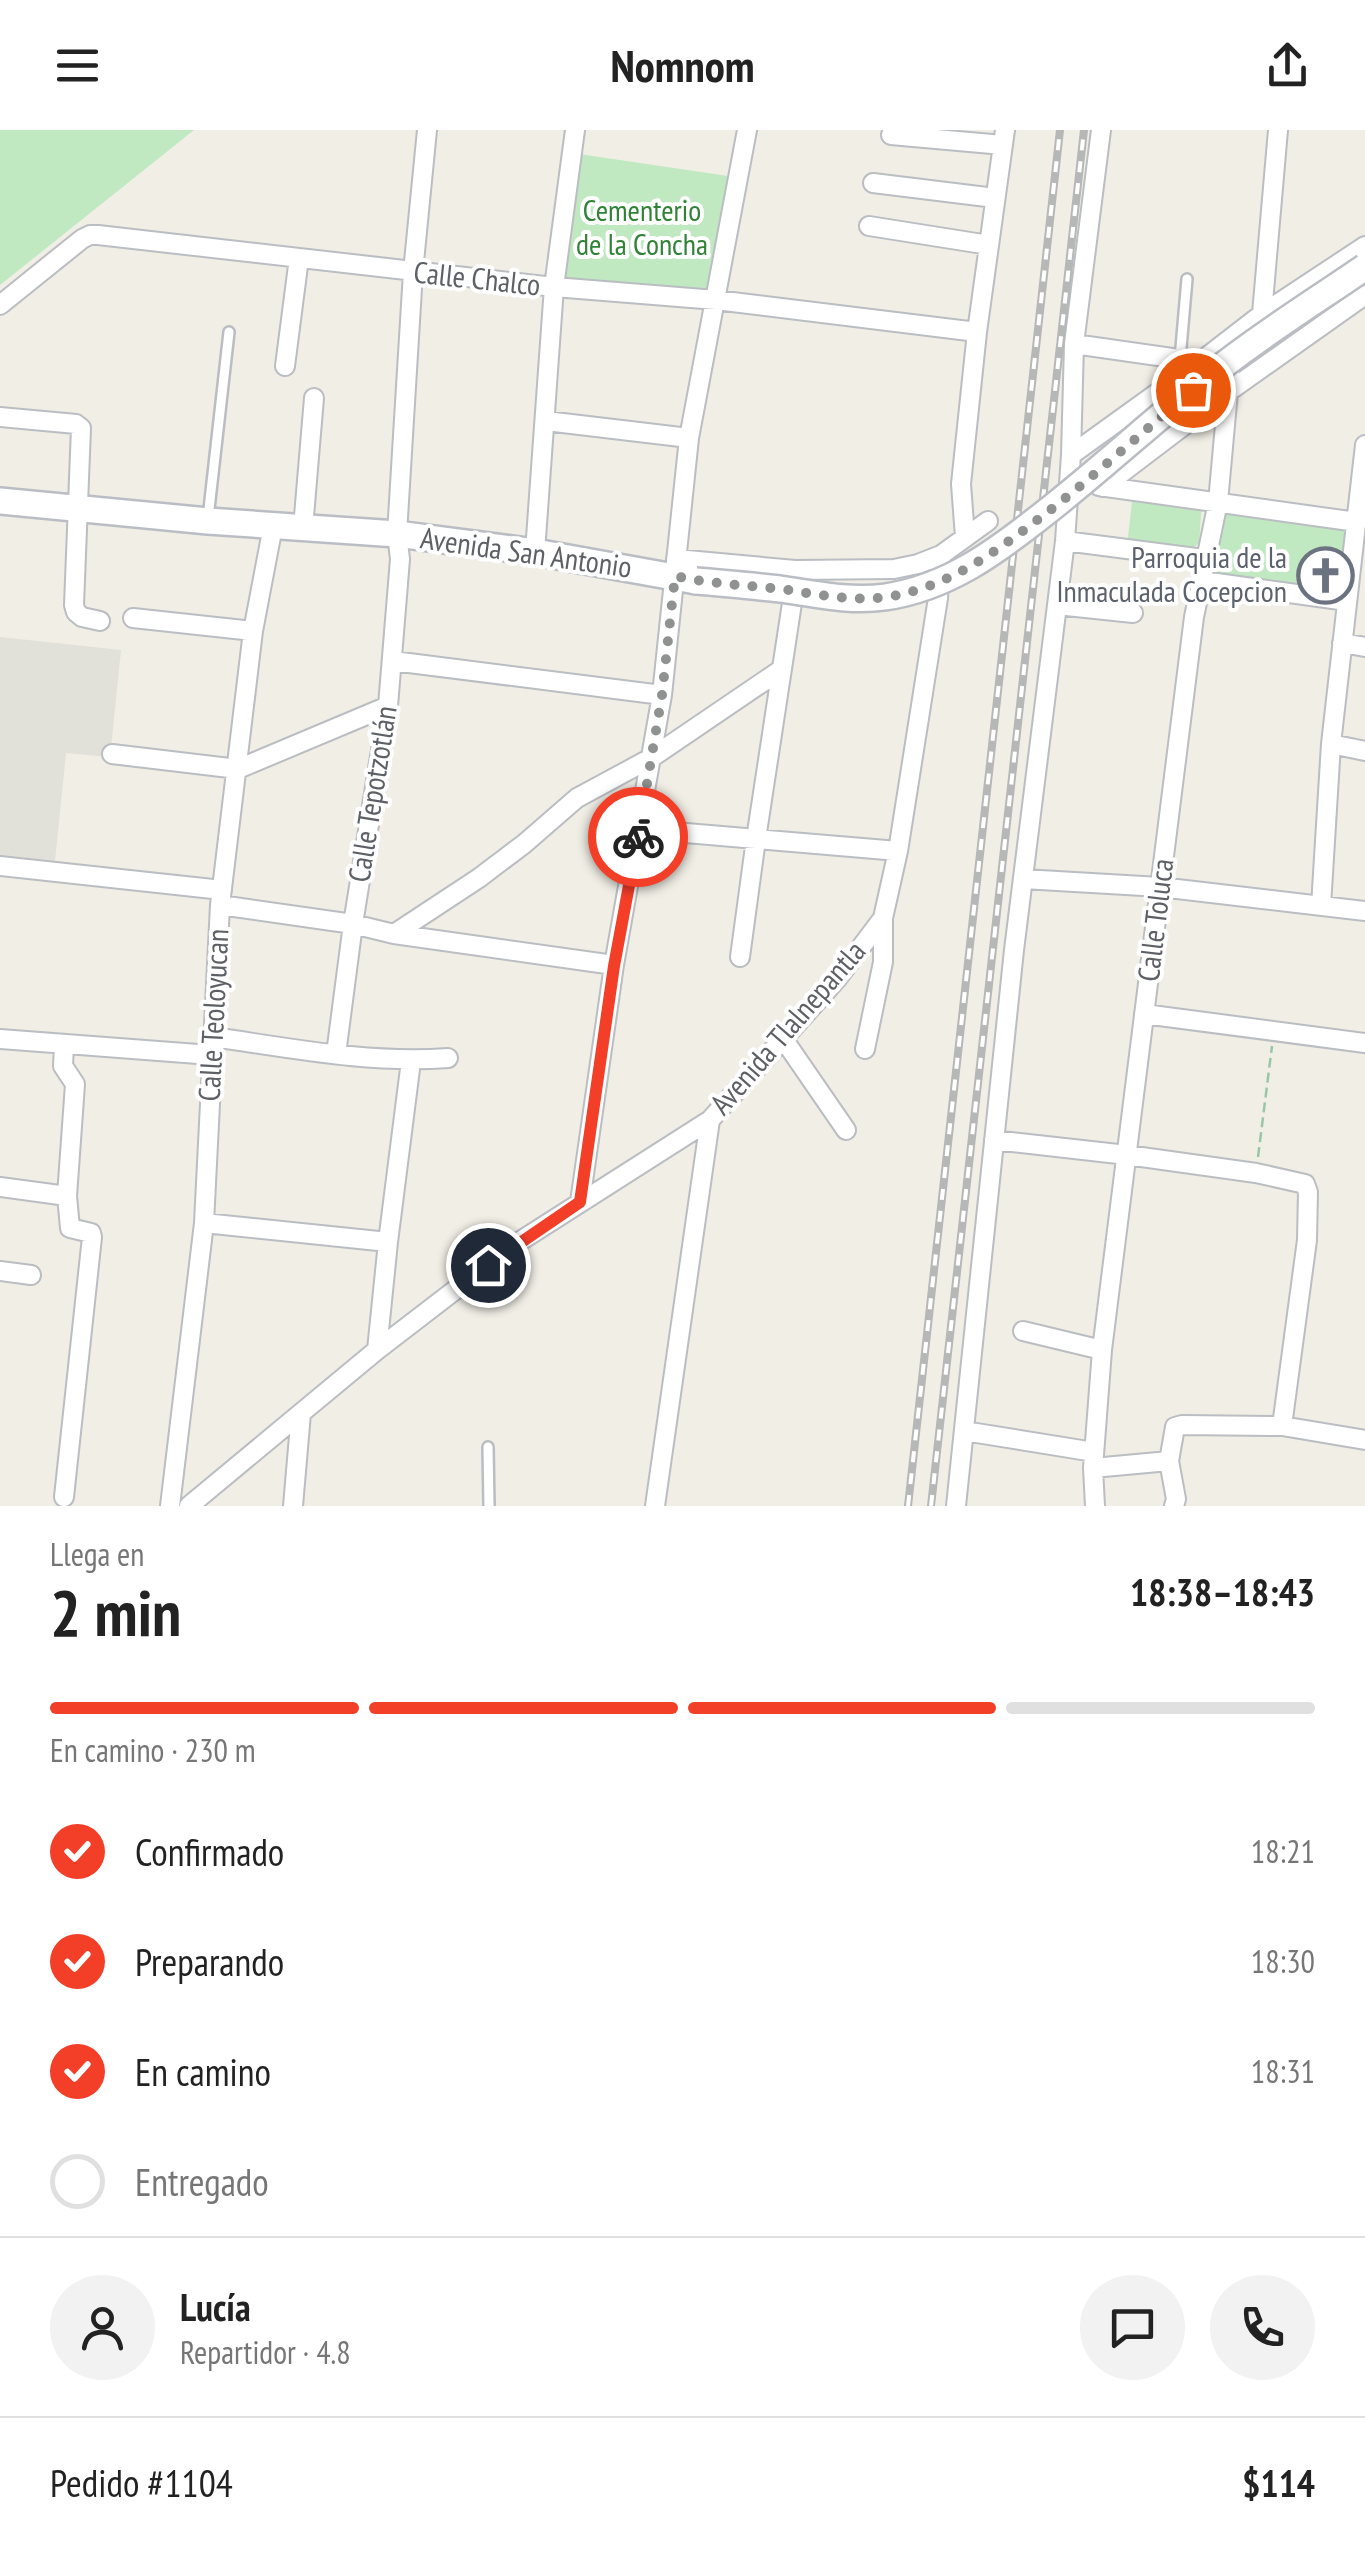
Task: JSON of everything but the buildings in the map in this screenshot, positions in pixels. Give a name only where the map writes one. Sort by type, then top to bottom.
[{"type":"main road","name":"Avenida San Antonio","points":[[0,501],[398,534],[682,572],[837,598],[883,598],[916,591],[976,565],[1074,491],[1221,367],[1365,267]]},
{"type":"street","points":[[398,534],[413,272],[427,130]]},
{"type":"street","points":[[534,552],[554,287],[575,130]]},
{"type":"street","points":[[580,1202],[614,966],[682,572],[689,438],[747,130]]},
{"type":"street","points":[[956,1506],[1014,950],[1065,541],[1074,344],[1101,130]]},
{"type":"street","points":[[1262,314],[1278,130]]},
{"type":"street","points":[[891,135],[1004,138],[961,484],[965,537]]},
{"type":"street","points":[[872,183],[996,198]]},
{"type":"street","points":[[869,226],[989,244]]},
{"type":"street","name":"Calle Chalco","points":[[0,305],[90,235],[554,287],[716,300],[977,332]]},
{"type":"street","points":[[1071,455],[1262,314],[1365,246]]},
{"type":"street","points":[[285,366],[299,258]]},
{"type":"street","points":[[1104,487],[1228,392],[1365,295]]},
{"type":"street","name":"Calle Toluca","points":[[1095,1506],[1094,1460],[1102,1350],[1194,617],[1218,502],[1233,336]]},
{"type":"street","points":[[1074,344],[1200,362]]},
{"type":"street","points":[[303,528],[314,398]]},
{"type":"street","points":[[0,418],[76,424],[81,428],[74,605],[82,617],[100,620]]},
{"type":"street","points":[[546,421],[689,438]]},
{"type":"street","points":[[1321,906],[1332,744],[1346,601],[1360,544],[1357,522],[1365,445]]},
{"type":"street","points":[[1069,482],[1357,522]]},
{"type":"street","name":"Avenida San Antonio","points":[[682,572],[894,569],[941,554],[988,522]]},
{"type":"street","name":"Calle Teoloyucan","points":[[170,1506],[204,1223],[221,898],[253,631],[273,526]]},
{"type":"street","name":"Calle Tepotzotlán","points":[[336,1054],[388,706],[400,559],[398,534]]},
{"type":"street","points":[[1065,541],[1204,559]]},
{"type":"street","name":"Avenida Tlalnepantla","points":[[188,1506],[378,1350],[511,1248],[710,1120],[837,978],[883,918],[898,850],[938,598],[941,554]]},
{"type":"street","points":[[1202,581],[1346,601]]},
{"type":"street","points":[[740,957],[792,603]]},
{"type":"street","points":[[1057,605],[1133,613]]},
{"type":"street","points":[[133,618],[253,631]]},
{"type":"street","points":[[1342,643],[1365,647]]},
{"type":"street","points":[[393,661],[662,695]]},
{"type":"street","points":[[394,934],[479,878],[578,798],[652,758],[782,669]]},
{"type":"street","points":[[112,754],[238,769],[388,706]]},
{"type":"street","points":[[1332,744],[1365,752]]},
{"type":"street","points":[[639,829],[898,850]]},
{"type":"street","points":[[0,866],[221,898],[394,934],[614,966]]},
{"type":"street","points":[[1023,879],[1160,886],[1365,911]]},
{"type":"street","points":[[865,1049],[883,962],[883,918]]},
{"type":"street","points":[[1144,1014],[1365,1044]]},
{"type":"street","points":[[782,1038],[846,1130]]},
{"type":"street","points":[[0,1042],[212,1046],[411,1061],[448,1058]]},
{"type":"street","points":[[64,1044],[62,1066],[74,1084],[67,1196],[70,1228],[92,1233],[64,1497]]},
{"type":"street","points":[[378,1350],[411,1061]]},
{"type":"street","points":[[655,1506],[710,1120]]},
{"type":"street","points":[[994,1140],[1256,1173],[1305,1184],[1307,1240],[1282,1426]]},
{"type":"street","points":[[0,1187],[67,1196]]},
{"type":"street","points":[[204,1223],[388,1242]]},
{"type":"street","points":[[0,1272],[31,1275]]},
{"type":"street","points":[[1022,1330],[1102,1350]]},
{"type":"street","points":[[293,1506],[301,1413]]},
{"type":"street","points":[[1174,1506],[1170,1460],[1175,1427],[1282,1426],[1365,1440]]},
{"type":"street","points":[[964,1431],[1094,1460],[1170,1460]]},
{"type":"lane","points":[[1180,359],[1187,279]]},
{"type":"lane","points":[[208,521],[229,332]]},
{"type":"lane","points":[[488,1447],[489,1506]]},
{"type":"path","points":[[1256,1173],[1274,1032]]},
{"type":"shaded area","points":[[0,637],[121,650],[110,757],[66,753],[55,861],[0,855]]},
{"type":"green space","points":[[0,130],[194,130],[0,285]]},
{"type":"green space","name":"Cementerio de la Concha","points":[[579,154],[728,176],[709,299],[563,284]]},
{"type":"green space","points":[[1133,493],[1202,502],[1199,543],[1188,552],[1127,546]]},
{"type":"green space","points":[[1220,505],[1353,521],[1340,600],[1202,578]]},
{"type":"railway","points":[[908,1506],[1060,130]]},
{"type":"railway","points":[[931,1506],[1084,130]]},
{"type":"way so far","points":[[638,837],[662,695],[675,576],[837,598],[883,598],[916,591],[976,565],[1074,491],[1193,390]]},
{"type":"place","name":"Parroquia de la Inmaculada Cocepcion","points":[[1326,575]]},
{"type":"route","points":[[488,1265],[580,1202],[614,966],[638,837]]}]
